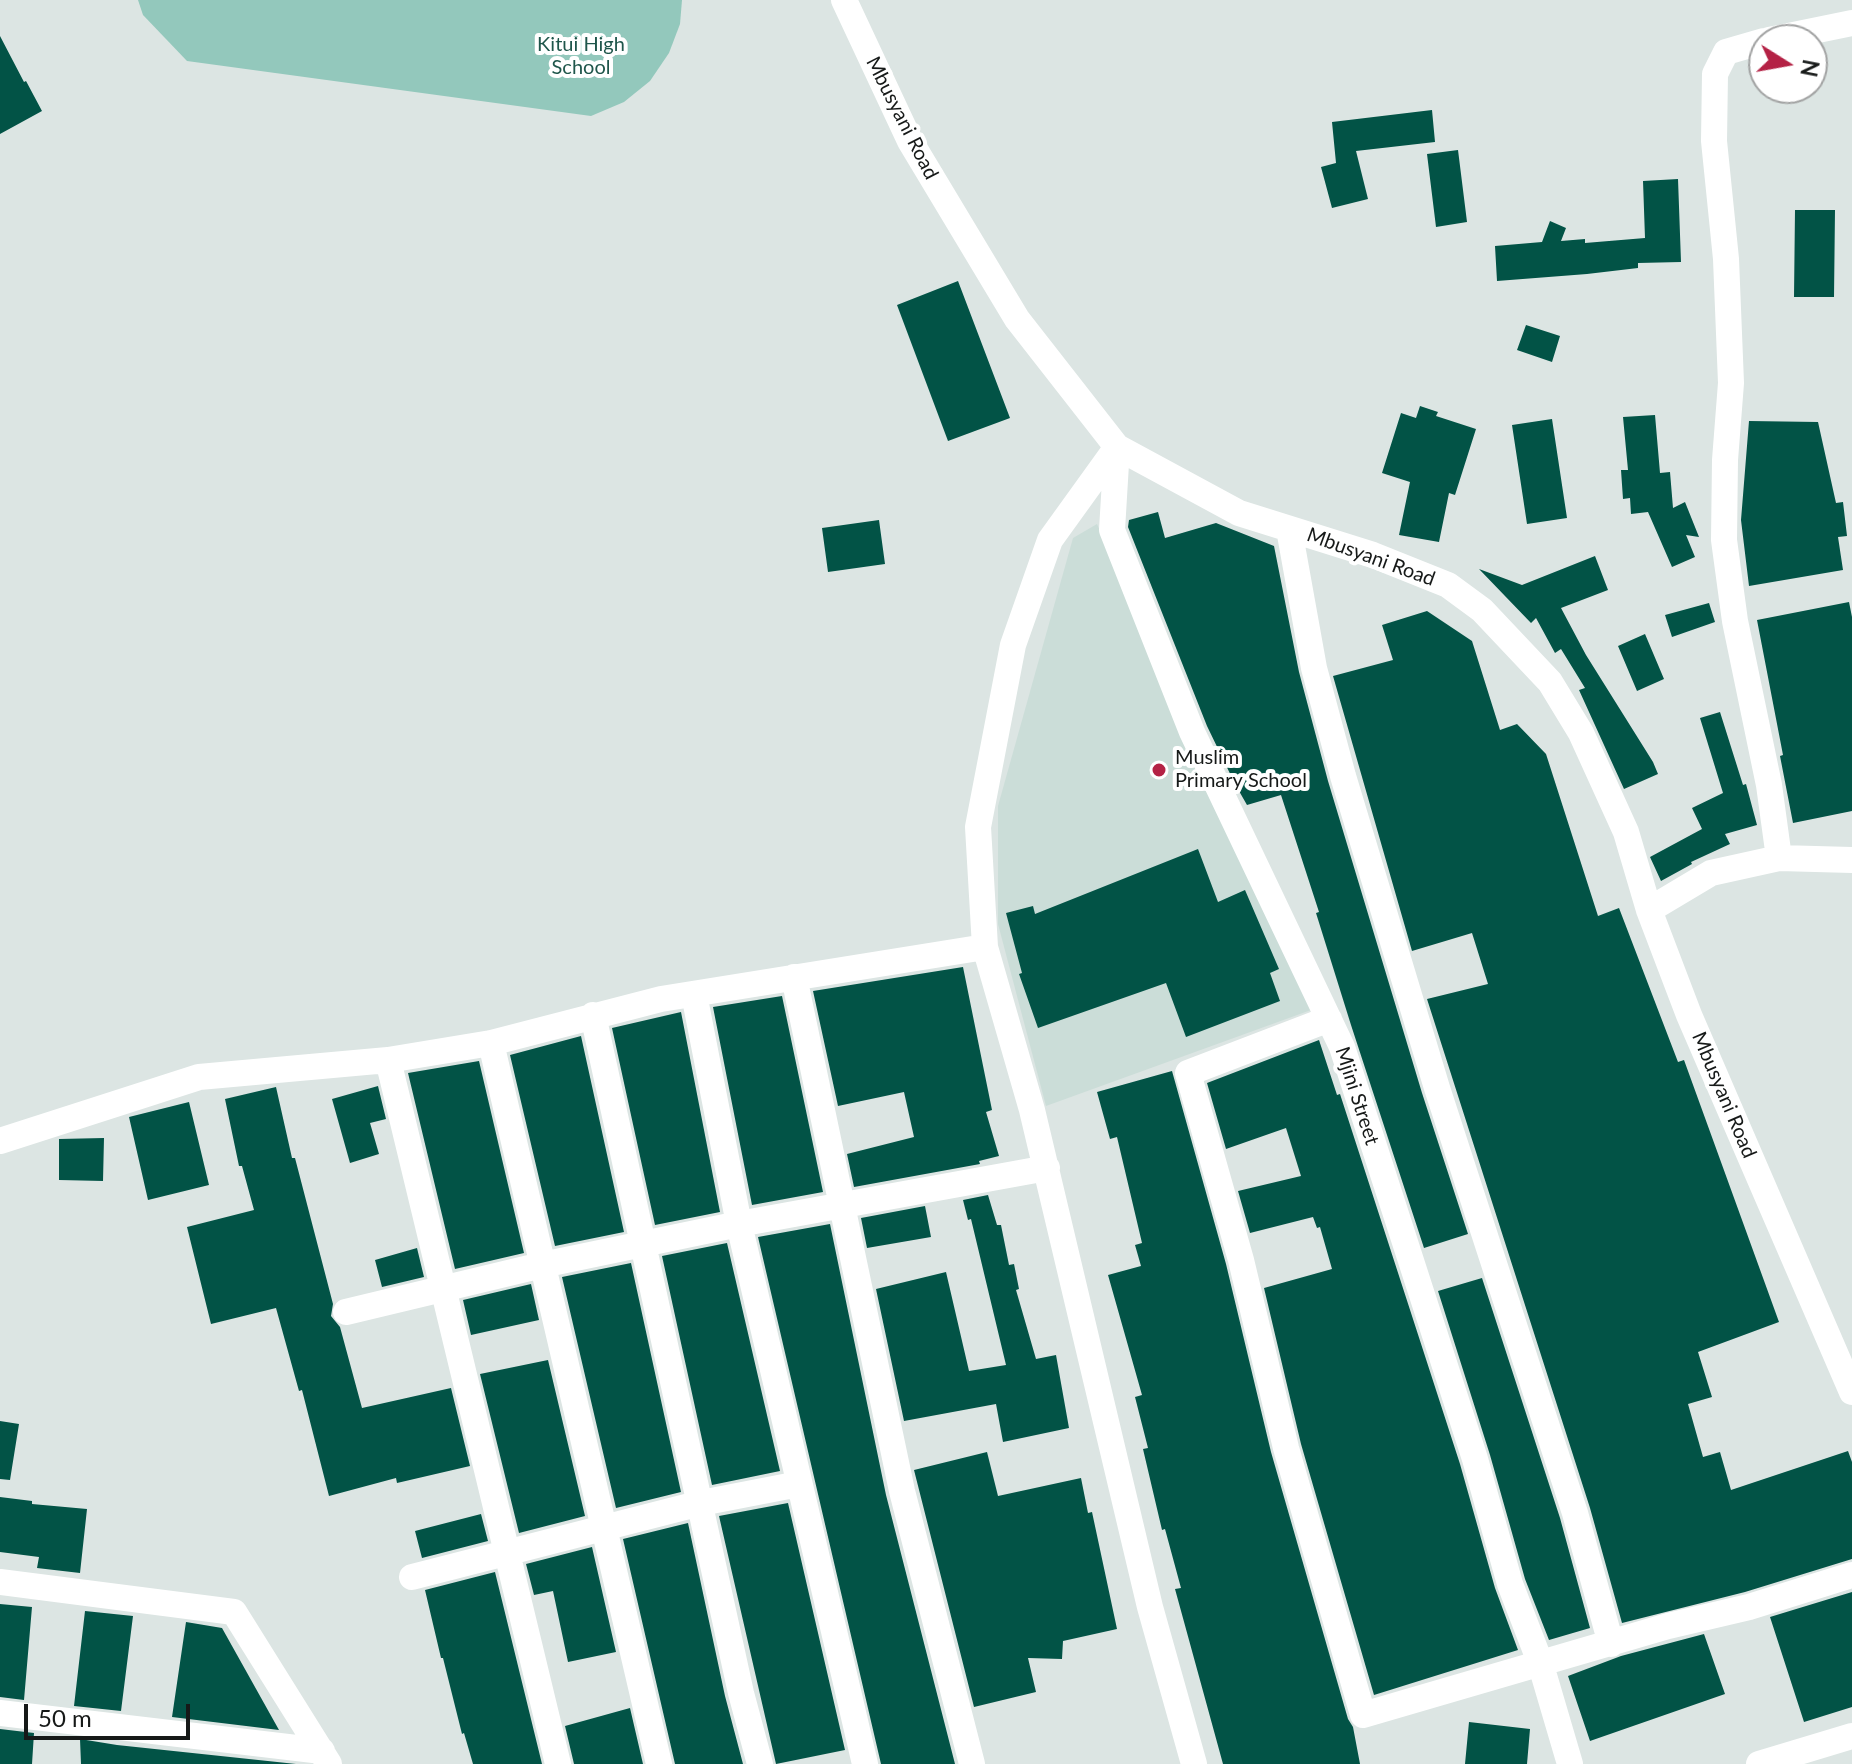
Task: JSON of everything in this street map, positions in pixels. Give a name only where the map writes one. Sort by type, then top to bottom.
[{"type":"street","name":"Mbusyani Road","points":[[844,0],[910,141],[1017,319],[1117,447],[1239,513],[1373,555],[1448,585],[1482,610],[1550,682],[1581,733],[1626,832],[1649,910],[1689,1015],[1852,1392]]},
{"type":"street","points":[[1828,28],[1852,23]]},
{"type":"street","points":[[1748,45],[1726,52],[1715,74],[1714,141],[1726,259],[1731,383],[1725,460],[1724,540],[1735,621],[1769,785],[1779,858]]},
{"type":"street","points":[[1117,447],[1050,540],[1013,645],[978,827],[985,947],[1047,1168],[1139,1564],[1194,1764]]},
{"type":"street","name":"Mjini Street","points":[[1117,447],[1112,530],[1192,732],[1342,1047],[1475,1459],[1510,1584],[1540,1662],[1570,1764]]},
{"type":"street","points":[[1289,529],[1314,668],[1343,776],[1437,1088],[1575,1513],[1611,1644]]},
{"type":"street","points":[[1649,910],[1711,873],[1779,858],[1852,860]]},
{"type":"street","points":[[0,1141],[199,1077],[388,1060],[491,1043],[661,999],[985,947]]},
{"type":"street","points":[[794,977],[902,1491],[972,1764]]},
{"type":"street","points":[[694,994],[739,1224],[865,1764]]},
{"type":"street","points":[[593,1015],[741,1693],[760,1764]]},
{"type":"street","points":[[1329,1019],[1188,1073],[1241,1260],[1286,1448],[1363,1715],[1668,1626],[1749,1607],[1852,1575]]},
{"type":"street","points":[[491,1043],[659,1764]]},
{"type":"street","points":[[388,1060],[558,1764]]},
{"type":"street","points":[[346,1312],[542,1265],[739,1224],[1047,1168]]},
{"type":"street","points":[[412,1577],[701,1503],[799,1484]]},
{"type":"street","points":[[0,1582],[234,1612],[325,1758]]},
{"type":"street","points":[[0,1713],[325,1758]]},
{"type":"street","points":[[1759,1764],[1852,1736]]},
{"type":"shaded area","points":[[1097,524],[1311,1010],[1046,1106],[998,924],[998,806],[1073,538]]},
{"type":"green space","name":"Kitui High School","points":[[138,0],[682,0],[680,24],[669,53],[650,81],[624,102],[591,116],[187,61],[143,15]]},
{"type":"building","points":[[0,36],[42,111],[0,134]]},
{"type":"building","points":[[1432,110],[1435,142],[1356,151],[1368,199],[1332,208],[1321,167],[1336,163],[1332,122]]},
{"type":"building","points":[[1458,150],[1467,222],[1436,227],[1427,154]]},
{"type":"building","points":[[1678,179],[1681,262],[1638,263],[1638,268],[1497,281],[1495,246],[1542,242],[1550,221],[1566,228],[1561,241],[1585,239],[1585,243],[1645,238],[1643,181]]},
{"type":"building","points":[[1795,210],[1835,210],[1834,297],[1794,297]]},
{"type":"building","points":[[958,281],[1010,418],[948,441],[897,305]]},
{"type":"building","points":[[1526,325],[1560,336],[1552,362],[1517,350]]},
{"type":"building","points":[[1420,406],[1438,412],[1436,416],[1476,429],[1455,495],[1449,493],[1439,542],[1399,535],[1410,482],[1382,473],[1401,413],[1416,418]]},
{"type":"building","points":[[1655,415],[1660,473],[1670,472],[1673,508],[1685,502],[1699,537],[1686,535],[1695,557],[1672,567],[1648,512],[1631,514],[1630,498],[1623,499],[1621,470],[1628,470],[1623,417]]},
{"type":"building","points":[[1552,419],[1567,518],[1527,524],[1512,425]]},
{"type":"building","points":[[1749,421],[1818,422],[1836,503],[1843,502],[1847,536],[1838,537],[1843,570],[1749,586],[1741,520]]},
{"type":"building","points":[[1158,512],[1165,538],[1216,523],[1274,546],[1299,672],[1328,781],[1468,1234],[1424,1248],[1351,1025],[1281,795],[1247,805],[1235,784],[1207,726],[1128,527],[1129,520]]},
{"type":"building","points":[[879,520],[885,564],[828,572],[822,528]]},
{"type":"building","points":[[1595,556],[1608,590],[1561,608],[1658,774],[1624,789],[1579,690],[1585,688],[1561,649],[1555,653],[1536,618],[1531,623],[1479,569],[1522,585]]},
{"type":"building","points":[[1849,602],[1852,617],[1852,811],[1793,823],[1757,620]]},
{"type":"building","points":[[1709,603],[1715,622],[1672,637],[1665,615]]},
{"type":"building","points":[[1427,611],[1472,641],[1500,730],[1517,724],[1546,754],[1598,916],[1619,908],[1678,1062],[1684,1060],[1779,1322],[1698,1352],[1712,1397],[1688,1404],[1703,1457],[1720,1452],[1731,1490],[1848,1451],[1852,1462],[1852,1559],[1745,1592],[1622,1623],[1590,1508],[1427,999],[1488,984],[1472,933],[1412,951],[1333,676],[1393,660],[1382,625]]},
{"type":"building","points":[[1645,634],[1664,679],[1637,691],[1618,646]]},
{"type":"building","points":[[1720,712],[1757,825],[1725,834],[1730,844],[1691,862],[1661,881],[1650,857],[1702,829],[1692,808],[1723,793],[1700,718]]},
{"type":"building","points":[[1198,849],[1218,902],[1245,890],[1279,969],[1270,973],[1280,1001],[1186,1037],[1166,983],[1038,1028],[1019,974],[1022,973],[1006,913],[1033,906],[1035,914]]},
{"type":"building","points":[[963,967],[992,1110],[986,1112],[999,1156],[979,1161],[980,1164],[854,1187],[847,1154],[914,1137],[904,1092],[838,1106],[813,991]]},
{"type":"building","points":[[782,996],[823,1192],[752,1205],[713,1007]]},
{"type":"building","points":[[681,1012],[720,1212],[655,1225],[612,1028]]},
{"type":"building","points":[[581,1036],[624,1232],[555,1246],[510,1055]]},
{"type":"building","points":[[1319,1040],[1337,1095],[1340,1094],[1460,1464],[1495,1588],[1518,1650],[1374,1695],[1301,1444],[1264,1288],[1332,1269],[1320,1227],[1317,1228],[1313,1217],[1250,1233],[1238,1191],[1301,1176],[1286,1128],[1226,1149],[1207,1083]]},
{"type":"building","points":[[479,1061],[524,1253],[455,1269],[408,1073]]},
{"type":"building","points":[[1172,1071],[1226,1264],[1271,1452],[1348,1719],[1353,1727],[1360,1764],[1223,1764],[1175,1589],[1181,1588],[1165,1529],[1162,1530],[1143,1449],[1148,1448],[1135,1397],[1142,1395],[1108,1275],[1141,1266],[1135,1245],[1142,1243],[1117,1137],[1110,1139],[1097,1092]]},
{"type":"building","points":[[378,1086],[386,1119],[370,1123],[379,1154],[350,1163],[332,1099]]},
{"type":"building","points":[[276,1087],[292,1158],[295,1158],[333,1304],[331,1316],[340,1327],[362,1408],[451,1388],[470,1466],[397,1483],[396,1478],[329,1496],[302,1390],[299,1391],[276,1308],[211,1324],[187,1227],[254,1210],[242,1166],[239,1166],[225,1099]]},
{"type":"building","points":[[189,1102],[209,1185],[148,1200],[129,1117]]},
{"type":"building","points":[[104,1138],[103,1181],[59,1180],[59,1139]]},
{"type":"building","points":[[988,1195],[997,1225],[1001,1225],[1009,1265],[1014,1264],[1019,1289],[1016,1290],[1036,1359],[1056,1355],[1069,1428],[1003,1442],[996,1404],[904,1421],[876,1289],[946,1272],[969,1371],[1006,1365],[971,1219],[968,1220],[963,1200]]},
{"type":"building","points":[[925,1206],[931,1237],[867,1248],[861,1218]]},
{"type":"building","points":[[830,1224],[886,1495],[955,1764],[881,1764],[758,1237]]},
{"type":"building","points":[[727,1243],[780,1471],[712,1485],[662,1256]]},
{"type":"building","points":[[417,1248],[424,1277],[382,1287],[375,1260]]},
{"type":"building","points":[[631,1263],[681,1492],[616,1508],[562,1277]]},
{"type":"building","points":[[1482,1278],[1560,1518],[1590,1628],[1549,1640],[1525,1579],[1438,1291]]},
{"type":"building","points":[[531,1284],[539,1320],[471,1335],[463,1300]]},
{"type":"building","points":[[548,1360],[585,1516],[519,1533],[480,1374]]},
{"type":"building","points":[[0,1421],[19,1424],[10,1480],[0,1479]]},
{"type":"building","points":[[987,1452],[998,1496],[1081,1478],[1088,1513],[1092,1512],[1117,1629],[1063,1641],[1062,1659],[1028,1658],[1036,1692],[974,1707],[914,1470]]},
{"type":"building","points":[[0,1497],[32,1501],[32,1504],[87,1509],[80,1573],[37,1568],[39,1557],[0,1552]]},
{"type":"building","points":[[788,1503],[845,1750],[776,1764],[719,1516]]},
{"type":"building","points":[[481,1514],[488,1541],[422,1558],[415,1531]]},
{"type":"building","points":[[688,1523],[725,1696],[743,1764],[675,1764],[623,1539]]},
{"type":"building","points":[[592,1547],[616,1652],[568,1662],[553,1591],[534,1595],[526,1564]]},
{"type":"building","points":[[495,1572],[542,1764],[473,1764],[441,1658],[425,1590]]},
{"type":"building","points":[[1852,1592],[1852,1707],[1804,1722],[1770,1617]]},
{"type":"building","points":[[0,1604],[32,1607],[24,1700],[0,1697]]},
{"type":"building","points":[[85,1611],[133,1616],[121,1711],[74,1706]]},
{"type":"building","points":[[186,1622],[222,1628],[279,1730],[172,1717]]},
{"type":"building","points":[[1704,1634],[1725,1694],[1590,1741],[1568,1676],[1621,1656]]},
{"type":"building","points":[[630,1708],[643,1764],[574,1764],[565,1726]]},
{"type":"building","points":[[1469,1722],[1530,1729],[1527,1764],[1465,1764]]},
{"type":"building","points":[[0,1729],[34,1733],[32,1764],[0,1764]]},
{"type":"building","points":[[80,1739],[117,1745],[296,1764],[81,1764]]},
{"type":"place","name":"Muslim Primary School","points":[[1159,770]]}]
